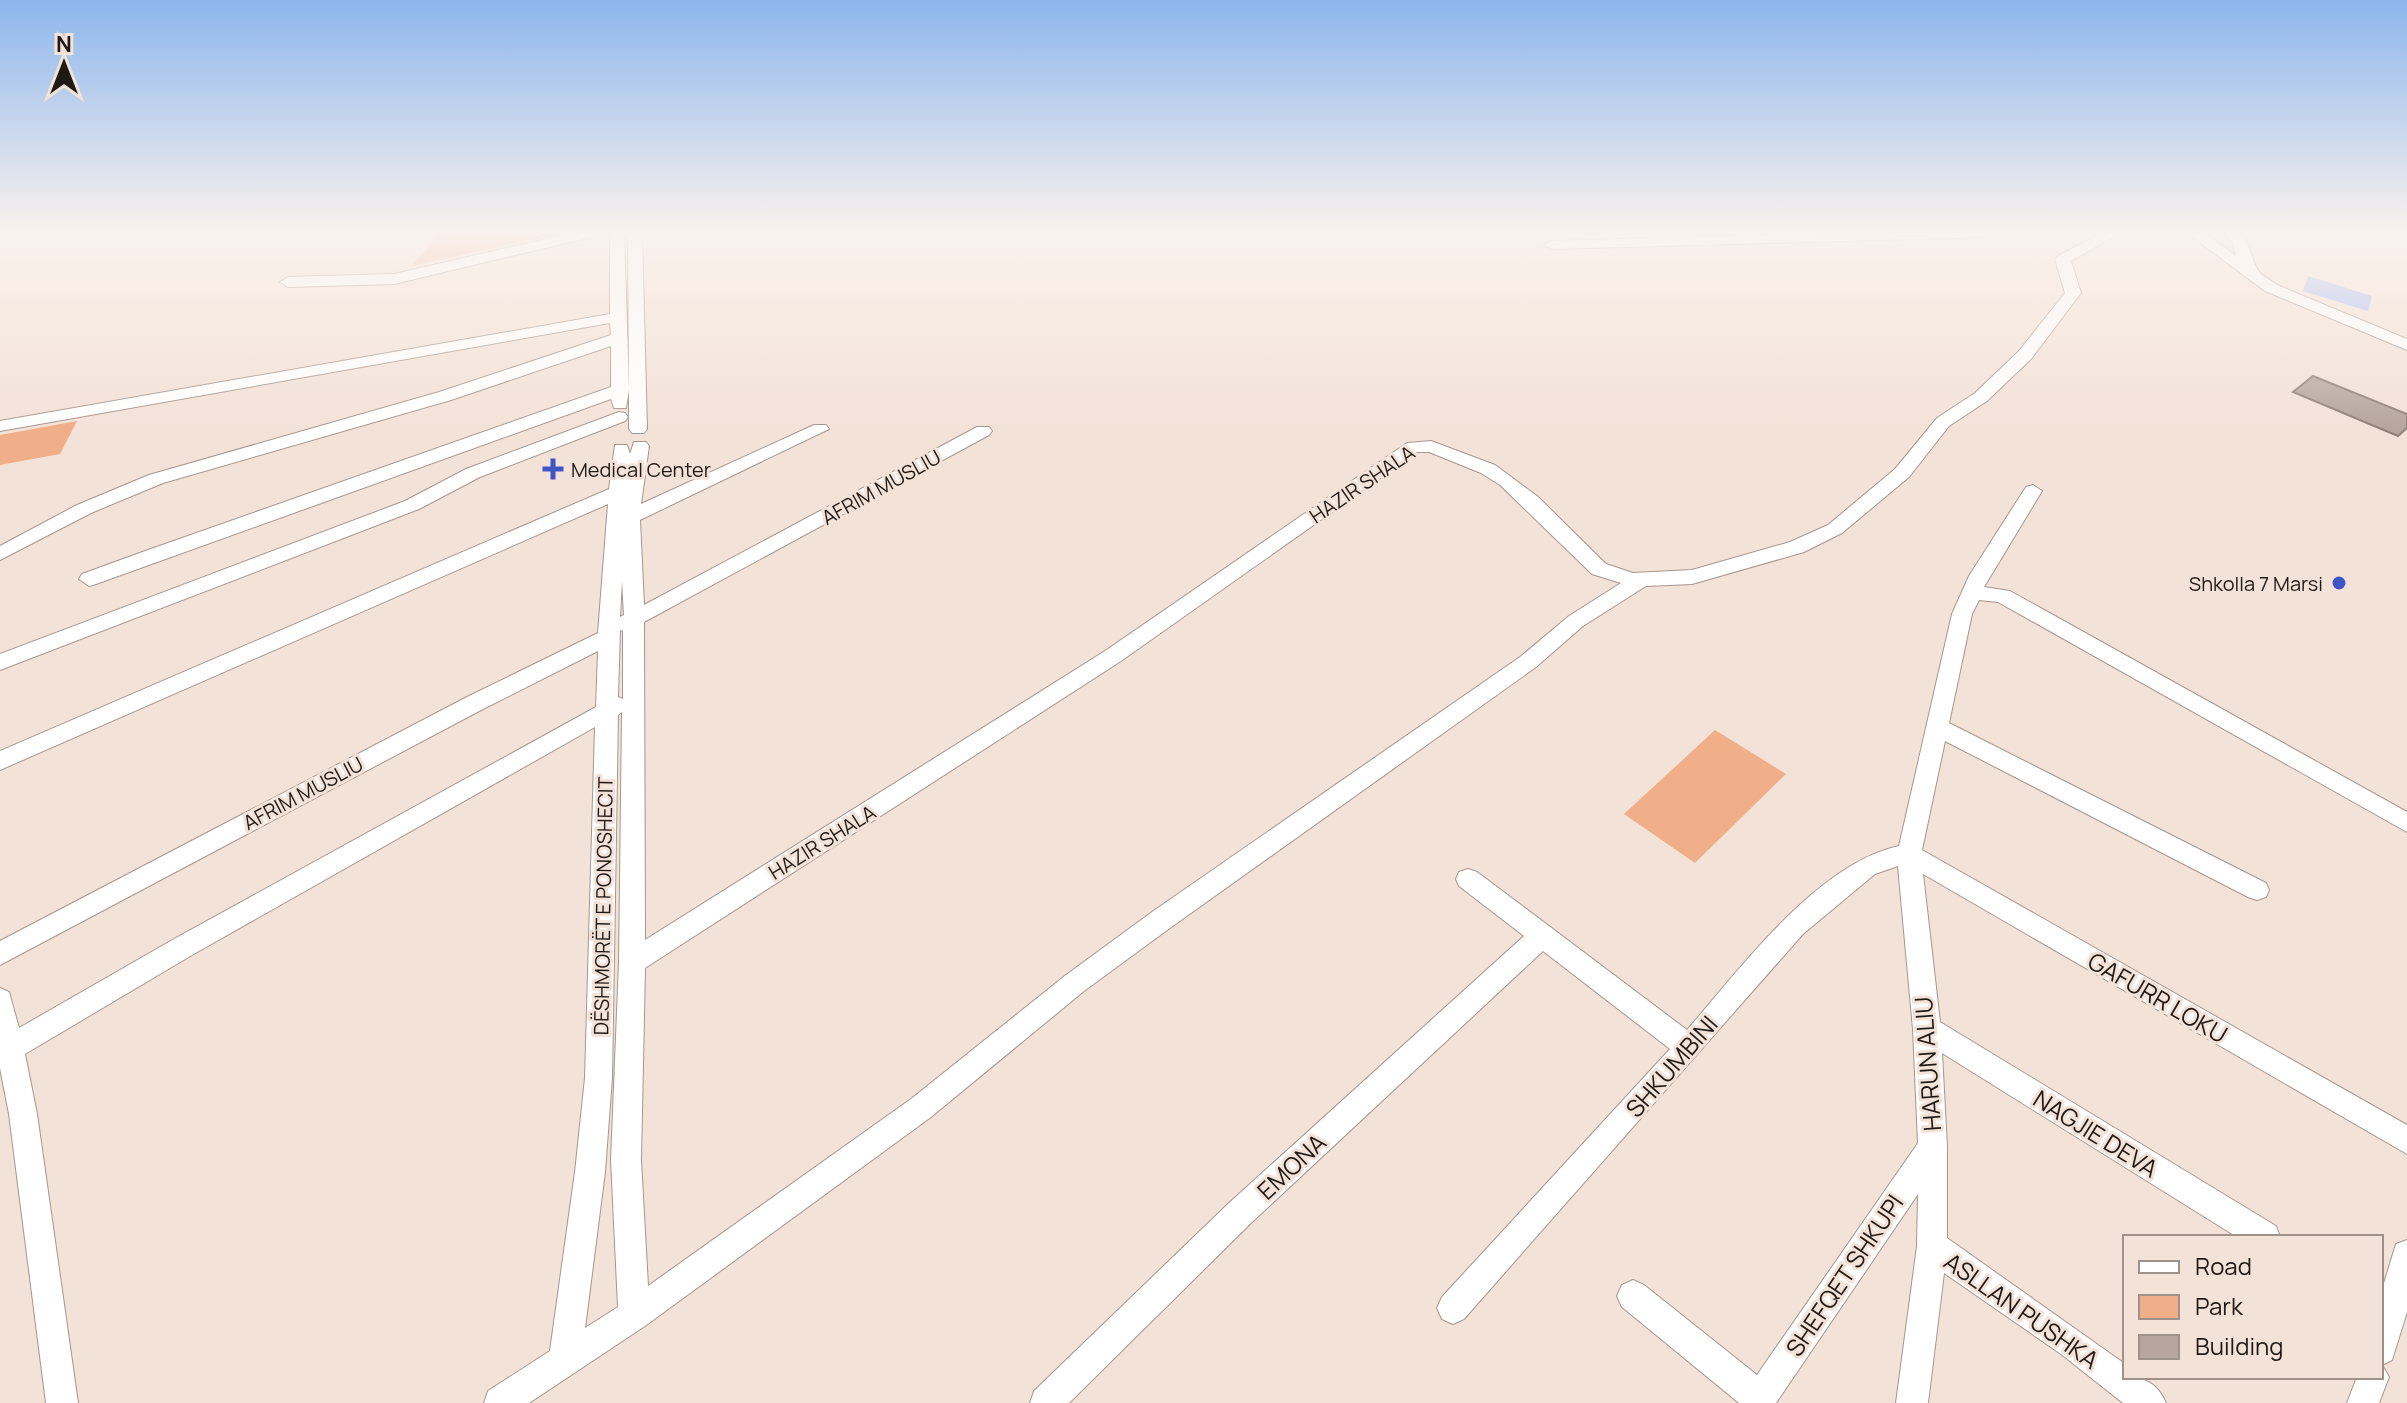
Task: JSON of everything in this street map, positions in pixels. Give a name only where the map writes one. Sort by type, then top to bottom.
[{"type":"street","name":"DËSHMORËT E PONOSHECIT","points":[[619,298],[621,389],[628,435],[616,493],[622,520]]},
{"type":"street","name":"DËSHMORËT E PONOSHECIT","points":[[565,1361],[589,1171],[602,1034],[600,983],[609,635],[622,572],[633,298]]},
{"type":"street","name":"HAZIR SHALA","points":[[632,962],[1113,656],[1413,447],[1431,446],[1488,469],[1530,500],[1599,569],[1641,580],[1692,577],[1797,547],[1845,522],[1902,473],[1943,422],[1981,397],[2025,355],[2069,298]]},
{"type":"street","points":[[2295,298],[2407,345]]},
{"type":"street","points":[[0,426],[619,317]]},
{"type":"street","points":[[0,554],[84,509],[156,479],[445,396],[618,338]]},
{"type":"street","points":[[89,579],[493,438],[621,389]]},
{"type":"street","points":[[622,520],[820,429]]},
{"type":"street","name":"AFRIM MUSLIU","points":[[0,954],[609,635],[983,431]]},
{"type":"street","points":[[0,662],[412,505],[473,473],[628,435]]},
{"type":"street","name":"HARUN ALIU","points":[[1912,1403],[1932,1246],[1933,1147],[1927,1029],[1909,854],[1962,614],[1979,576],[2033,491]]},
{"type":"street","points":[[0,761],[616,493]]},
{"type":"street","name":"DËSHMORËT E PONOSHECIT","points":[[622,572],[634,619],[632,962],[626,1160],[634,1315]]},
{"type":"street","points":[[500,1403],[634,1315],[921,1108],[1075,983],[1528,662],[1576,621],[1641,580]]},
{"type":"street","points":[[1973,592],[2003,596],[2407,823]]},
{"type":"street","points":[[10,1048],[607,708],[634,700]]},
{"type":"street","points":[[1939,728],[2257,890]]},
{"type":"street","name":"SHKUMBINI","points":[[1453,1308],[1794,926],[1866,867],[1880,860],[1909,854]]},
{"type":"street","name":"GAFURR LOKU","points":[[1909,854],[2407,1140]]},
{"type":"street","points":[[1468,879],[1689,1047]]},
{"type":"street","name":"EMONA","points":[[1046,1403],[1240,1213],[1541,936]]},
{"type":"street","points":[[0,1000],[23,1114],[62,1403]]},
{"type":"street","name":"NAGJIE DEVA","points":[[1927,1029],[2262,1235]]},
{"type":"street","points":[[598,1076],[629,1068]]},
{"type":"street","name":"SHEFQET SHKUPI","points":[[1758,1401],[1933,1147]]},
{"type":"street","name":"ASLLAN PUSHKA","points":[[1932,1246],[2072,1343],[2150,1403]]},
{"type":"street","points":[[2383,1334],[2386,1312],[2405,1272]]},
{"type":"street","points":[[1633,1296],[1758,1401]]},
{"type":"street","points":[[2363,1403],[2372,1379]]},
{"type":"green space","points":[[77,421],[60,454],[0,465],[0,435]]},
{"type":"green space","points":[[1715,730],[1786,774],[1695,863],[1624,814]]},
{"type":"water","points":[[2327,298],[2371,298],[2368,311]]},
{"type":"building","points":[[2313,376],[2407,414],[2407,428],[2398,436],[2293,392]]},
{"type":"place","name":"Medical Center","points":[[553,469]]},
{"type":"place","name":"Shkolla 7 Marsi","points":[[2339,583]]}]
